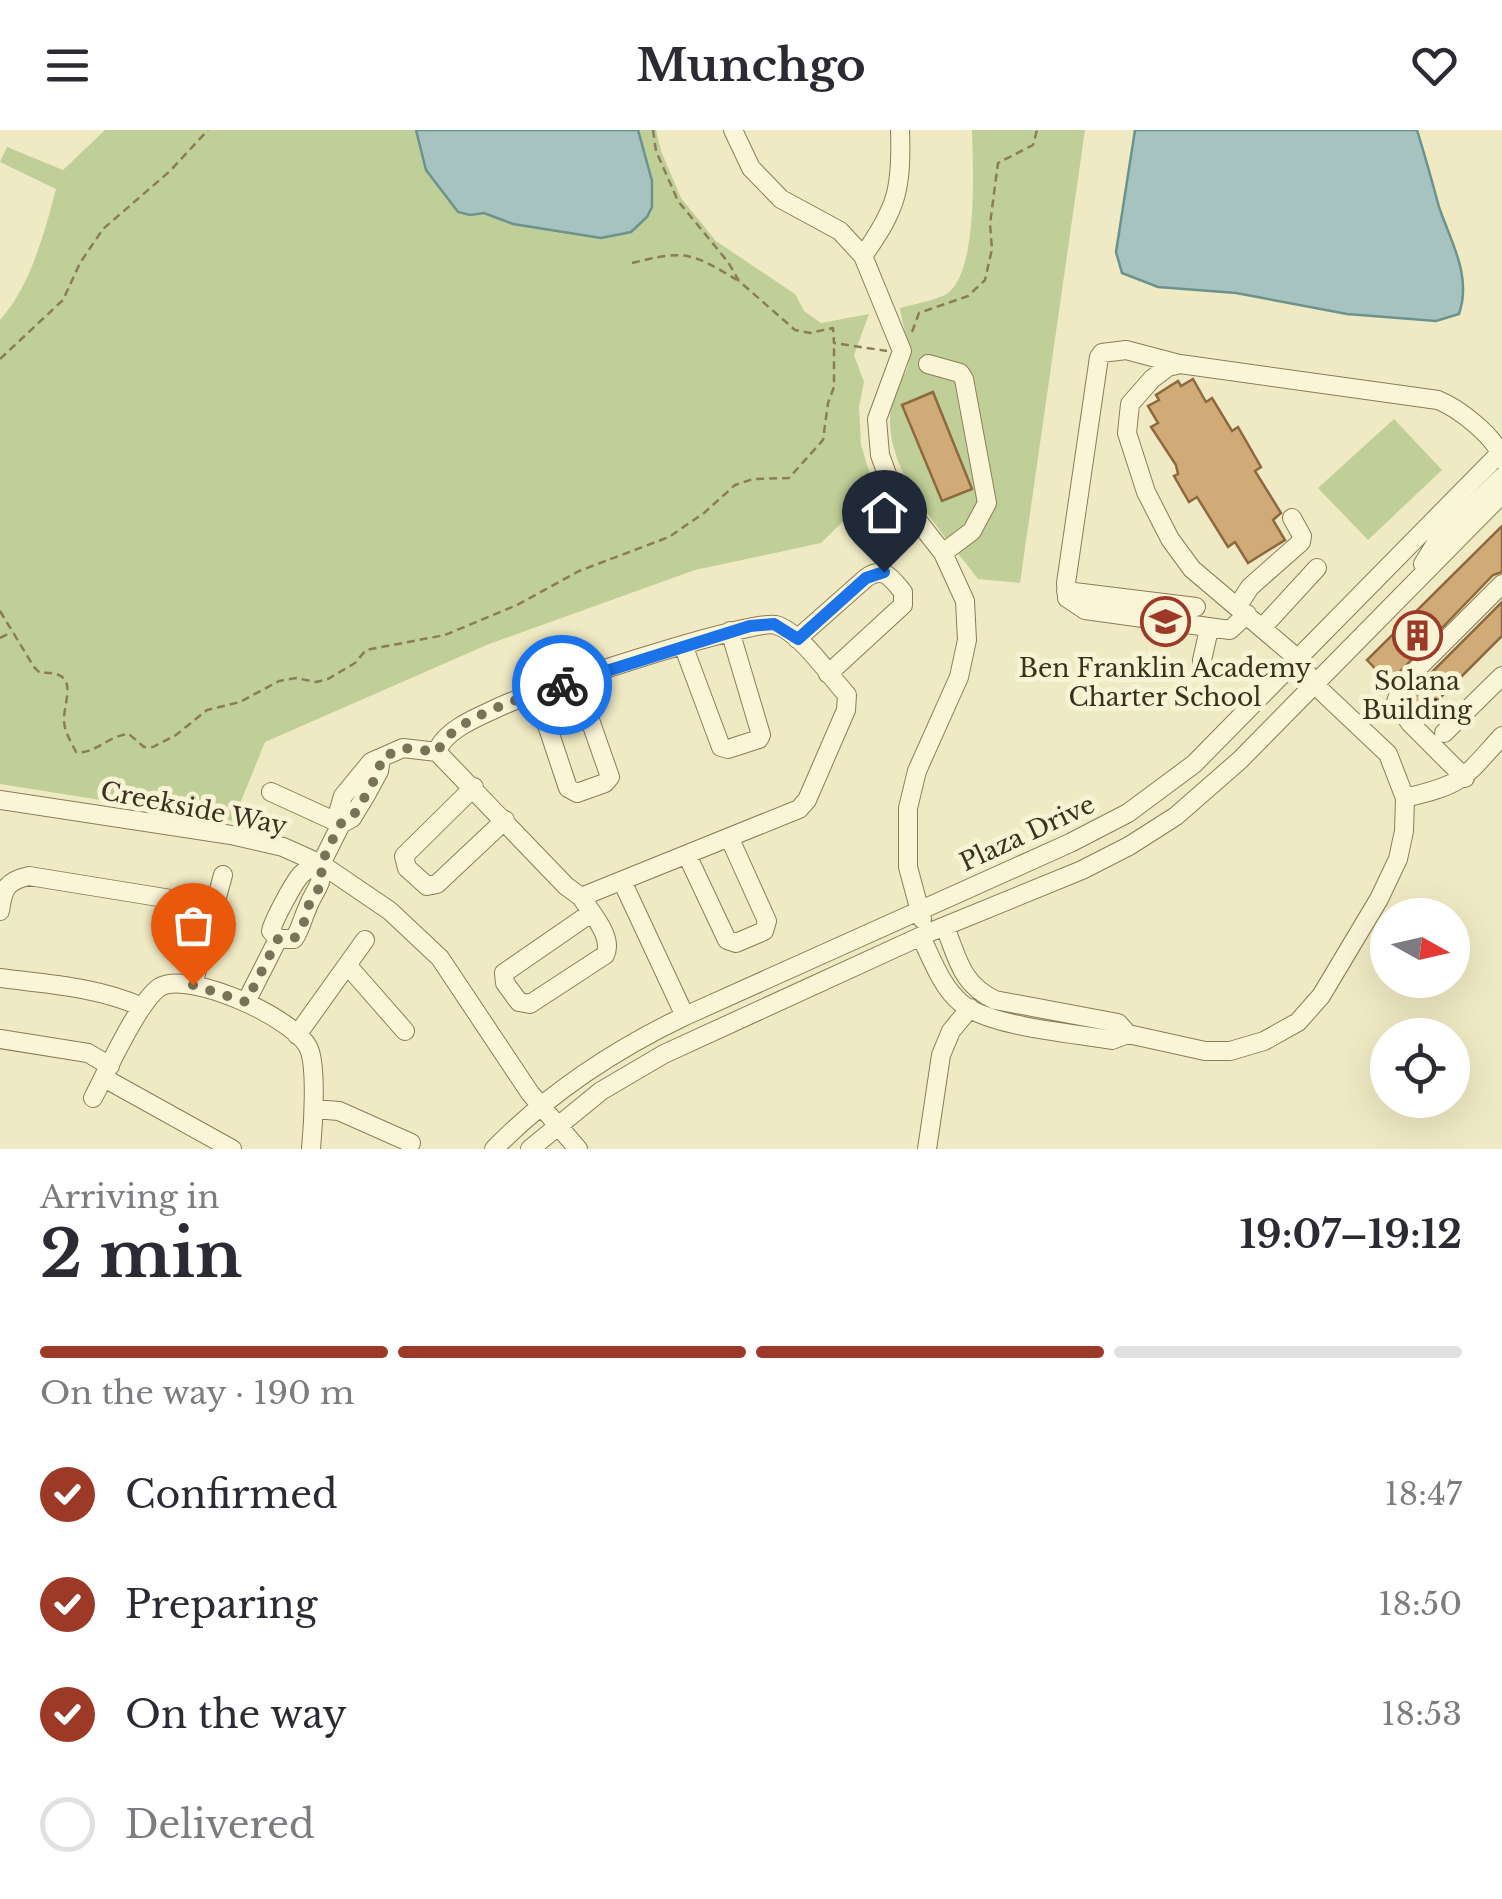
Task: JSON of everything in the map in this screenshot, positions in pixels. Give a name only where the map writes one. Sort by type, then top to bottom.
[{"type":"street","points":[[733,130],[751,168],[781,198],[840,231],[863,256],[902,351],[876,419],[880,456],[892,488],[943,553],[965,601],[967,640],[959,677],[917,771],[908,808],[908,867],[918,910],[981,993],[995,1000],[1118,1024],[1128,1034],[1205,1051],[1230,1051],[1264,1041],[1298,1022],[1321,996],[1379,899],[1398,858],[1405,798],[1388,754],[1314,684],[1297,658],[1192,569],[1170,539],[1146,492],[1127,433],[1130,404],[1152,379],[1180,364]]},
{"type":"street","points":[[863,256],[888,220],[898,191],[900,130]]},
{"type":"street","points":[[1292,518],[1302,542],[1250,587],[1230,630],[1086,610],[1070,603],[1066,591],[1099,357],[1109,350],[1126,350],[1180,364],[1438,400],[1454,406],[1502,454]]},
{"type":"street","points":[[928,364],[960,373],[964,380],[987,503],[972,531],[943,553]]},
{"type":"street","name":"Plaza Drive","points":[[494,1149],[540,1106],[608,1056],[685,1016],[1085,836],[1142,804],[1194,764],[1502,454]]},
{"type":"street","points":[[1408,590],[1436,543],[1502,478]]},
{"type":"street","name":"Plaza Drive","points":[[530,1149],[621,1078],[664,1054],[931,932],[1082,870],[1158,828],[1214,786],[1502,494]]},
{"type":"street","points":[[1262,628],[1317,568]]},
{"type":"street","points":[[798,639],[872,573],[884,572],[904,592],[903,605],[828,674]]},
{"type":"street","points":[[1464,778],[1410,723],[1396,702],[1402,684],[1502,584]]},
{"type":"street","points":[[1066,591],[1196,607]]},
{"type":"street","points":[[246,1002],[278,939],[271,931],[274,920],[301,873],[321,864],[340,824],[352,818],[360,787],[379,771],[381,758],[404,748],[438,752],[586,905],[608,940],[605,955],[530,1004],[519,1002],[505,983],[504,973],[586,905],[622,881],[791,815],[807,800],[846,710],[847,694],[798,639],[774,624],[763,623],[683,645],[500,706],[446,736],[438,752]]},
{"type":"street","points":[[1202,660],[1208,629]]},
{"type":"street","points":[[683,645],[721,747],[728,750],[761,734],[730,631]]},
{"type":"street","points":[[532,695],[548,728],[568,788],[577,793],[605,783],[610,777],[576,680]]},
{"type":"street","points":[[1444,733],[1498,689]]},
{"type":"street","points":[[1405,798],[1450,788],[1502,736]]},
{"type":"street","points":[[474,787],[404,856],[407,868],[427,886],[437,884],[504,820]]},
{"type":"street","points":[[270,792],[340,824]]},
{"type":"street","name":"Creekside Way","points":[[0,800],[231,835],[283,847],[321,864],[390,911],[440,958],[540,1106],[578,1149]]},
{"type":"street","points":[[688,856],[727,940],[736,942],[764,931],[767,921],[730,839]]},
{"type":"street","points":[[193,985],[224,875]]},
{"type":"street","points":[[0,911],[3,889],[12,880],[29,876],[214,906]]},
{"type":"street","points":[[622,881],[685,1016]]},
{"type":"street","points":[[931,932],[946,986],[984,1016],[1112,1040],[1128,1034]]},
{"type":"street","points":[[297,1035],[365,940]]},
{"type":"street","points":[[348,966],[405,1031]]},
{"type":"street","points":[[0,978],[89,991],[142,1007]]},
{"type":"street","points":[[93,1098],[142,1007],[157,988],[172,982],[193,985],[246,1002],[297,1035],[310,1049],[314,1110],[311,1149]]},
{"type":"street","points":[[927,1149],[941,1055],[952,1031],[970,1008]]},
{"type":"street","points":[[0,1039],[88,1053],[107,1072],[232,1149]]},
{"type":"street","points":[[314,1110],[339,1111],[411,1143]]},
{"type":"path","points":[[0,360],[63,300],[80,262],[103,229],[170,171],[208,130]]},
{"type":"path","points":[[632,263],[672,253],[699,257],[738,281]]},
{"type":"path","points":[[0,611],[40,673],[54,673],[66,683],[70,696],[65,724],[76,752],[88,752],[118,734],[128,734],[144,747],[152,746],[176,735],[207,710],[240,702],[279,682],[328,679],[355,663],[366,650],[445,635],[517,605],[579,571],[669,537],[704,514],[736,484],[753,479],[789,478],[823,440],[834,387],[834,343]]},
{"type":"path","points":[[0,638],[14,631]]},
{"type":"green space","points":[[105,130],[656,130],[681,198],[716,241],[795,294],[804,311],[821,323],[869,314],[854,355],[864,382],[859,407],[861,445],[875,490],[821,543],[695,570],[489,644],[265,742],[233,821],[0,784],[0,320],[28,275],[56,189],[0,162],[7,147],[63,170]]},
{"type":"green space","points":[[972,130],[1085,130],[1020,583],[978,579],[915,495],[893,447],[890,422],[893,396],[909,361],[900,308],[945,295],[956,284],[964,266],[972,218]]},
{"type":"green space","points":[[1394,419],[1442,470],[1368,540],[1318,488]]},
{"type":"water","points":[[416,130],[638,130],[652,181],[652,207],[631,232],[601,238],[513,224],[484,213],[458,212],[426,170]]},
{"type":"water","points":[[1135,130],[1417,130],[1462,273],[1459,314],[1436,321],[1347,314],[1236,293],[1158,287],[1122,273],[1116,252]]},
{"type":"building","points":[[1193,379],[1206,402],[1212,398],[1232,431],[1238,427],[1261,467],[1255,471],[1281,513],[1273,520],[1285,540],[1248,563],[1235,542],[1228,547],[1197,497],[1189,502],[1174,476],[1178,474],[1176,465],[1151,427],[1158,423],[1148,406],[1159,400],[1156,395],[1178,381],[1181,386]]},
{"type":"building","points":[[933,392],[972,489],[942,501],[902,405]]},
{"type":"building","name":"Solana Building","points":[[1502,526],[1502,572],[1493,575],[1389,683],[1367,660]]},
{"type":"building","name":"Solana Building","points":[[1502,602],[1502,636],[1422,716],[1410,700],[1413,691]]},
{"type":"way so far","points":[[193,985],[246,1002],[278,939],[294,939],[304,922],[307,908],[322,883],[321,864],[340,824],[352,818],[366,795],[379,771],[381,758],[404,748],[438,752],[446,736],[500,706],[562,685]]},
{"type":"place","name":"Ben Franklin Academy Charter School","points":[[1165,622]]},
{"type":"place","name":"Solana Building","points":[[1417,635]]},
{"type":"route","points":[[562,685],[763,623],[774,624],[798,639],[872,573],[884,572]]}]
